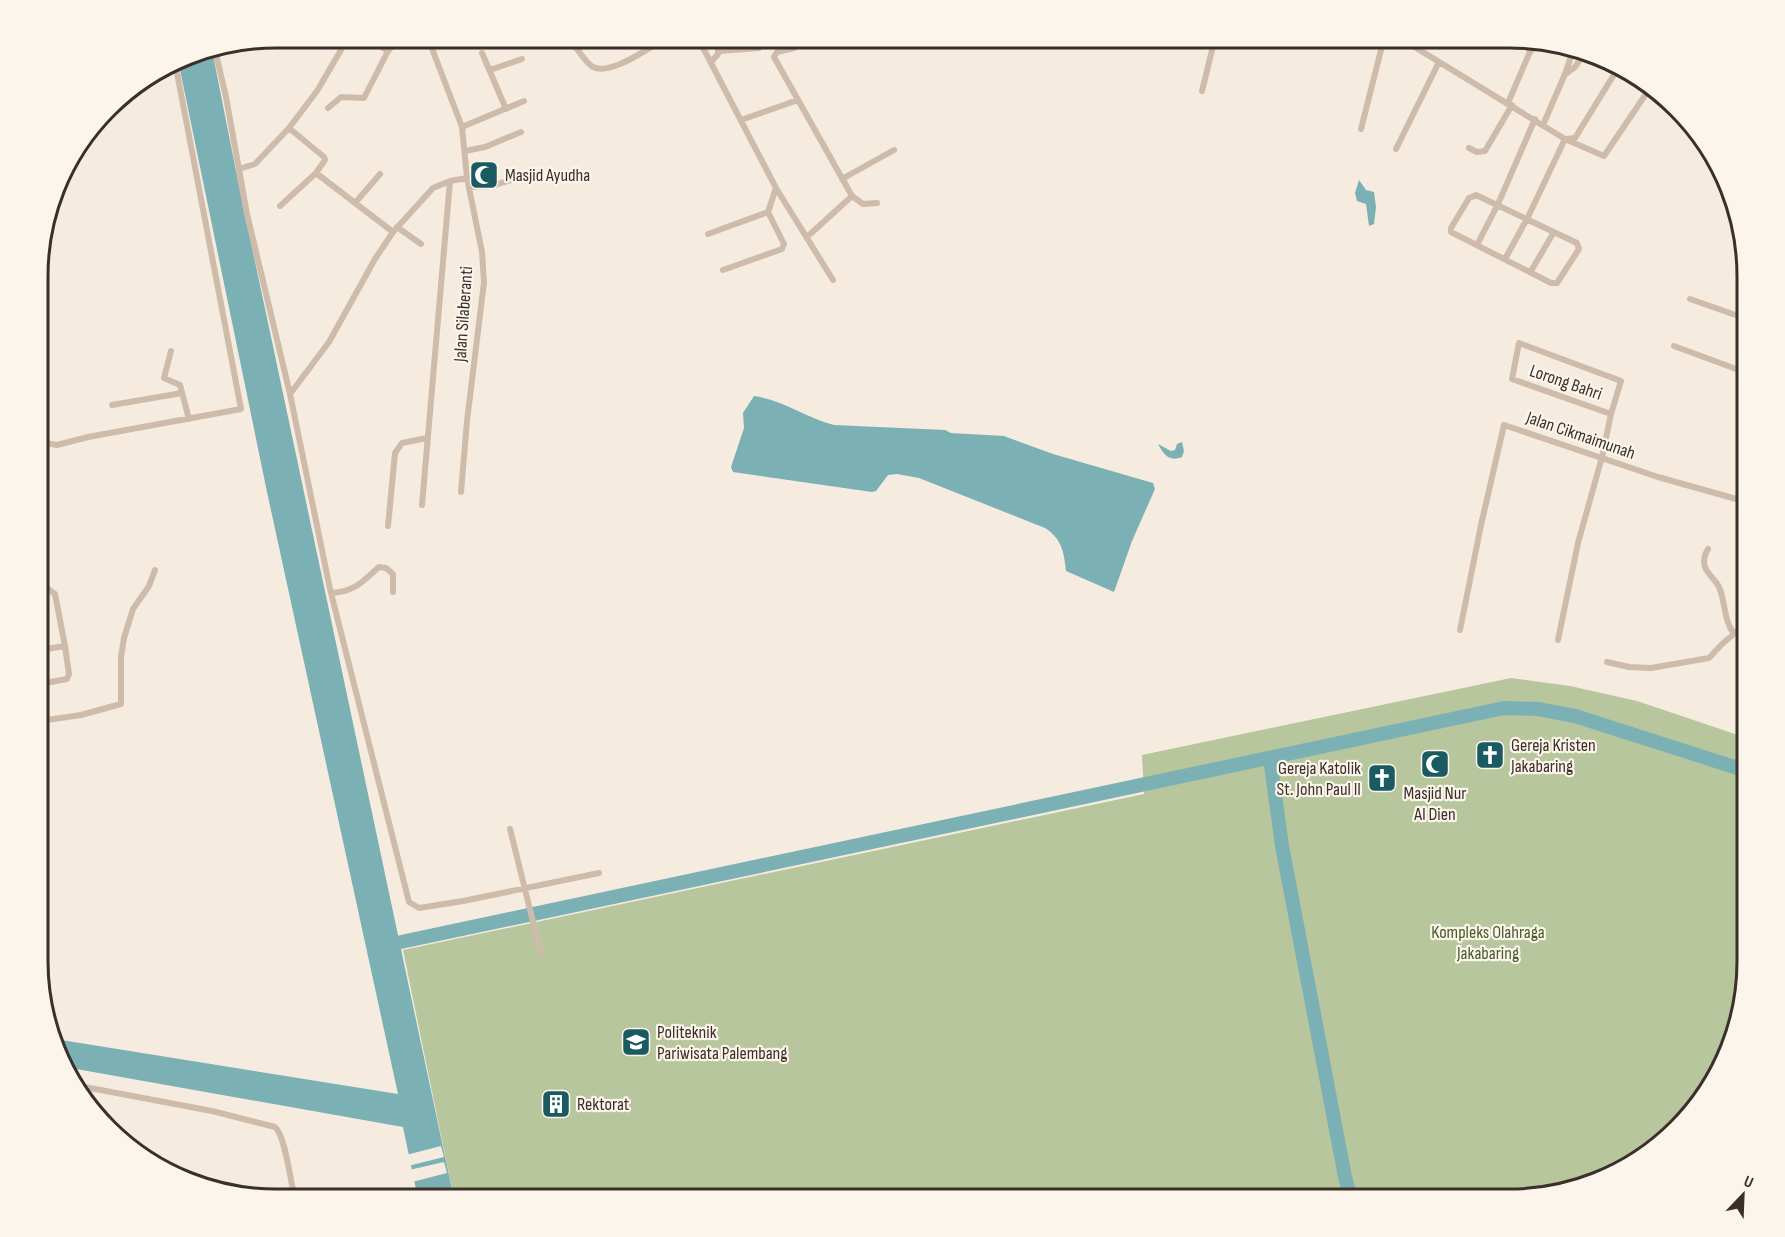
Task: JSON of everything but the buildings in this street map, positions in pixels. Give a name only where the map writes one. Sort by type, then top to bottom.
[{"type":"street","points":[[239,168],[255,164],[289,128],[317,91],[341,48]]},
{"type":"street","points":[[383,48],[388,51]]},
{"type":"street","points":[[327,108],[341,97],[364,98],[391,48]]},
{"type":"street","name":"Jalan Silaberanti","points":[[432,48],[462,127],[467,178],[482,252],[484,282],[461,492]]},
{"type":"street","points":[[577,49],[595,68],[614,66],[649,48]]},
{"type":"street","points":[[703,48],[776,188],[832,280]]},
{"type":"street","points":[[711,62],[718,51],[759,48]]},
{"type":"street","points":[[794,48],[777,52],[774,57],[852,196],[863,204],[877,203]]},
{"type":"street","points":[[1202,91],[1213,48]]},
{"type":"street","points":[[1360,129],[1380,48]]},
{"type":"street","points":[[1416,48],[1565,139],[1604,156],[1647,94]]},
{"type":"street","points":[[1469,148],[1477,152],[1485,151],[1510,104],[1532,50]]},
{"type":"street","points":[[482,53],[506,109]]},
{"type":"street","points":[[216,56],[247,214],[290,394],[330,589],[409,902],[419,908],[599,873]]},
{"type":"street","points":[[1543,124],[1571,57]]},
{"type":"street","points":[[490,70],[522,59]]},
{"type":"street","points":[[1565,74],[1575,67],[1580,59]]},
{"type":"street","points":[[1396,149],[1439,62]]},
{"type":"street","points":[[48,444],[57,446],[88,437],[241,409],[177,71]]},
{"type":"street","points":[[1565,139],[1575,138],[1614,74]]},
{"type":"street","points":[[741,120],[798,100]]},
{"type":"street","points":[[462,127],[524,101]]},
{"type":"street","points":[[1477,245],[1498,204],[1535,119]]},
{"type":"street","points":[[279,206],[316,173],[325,160],[289,128]]},
{"type":"street","points":[[465,151],[485,147],[521,132]]},
{"type":"street","points":[[1505,259],[1528,219],[1565,139]]},
{"type":"street","points":[[842,179],[894,150]]},
{"type":"street","points":[[316,173],[355,203],[395,230],[421,244]]},
{"type":"street","points":[[355,203],[380,174]]},
{"type":"street","points":[[290,394],[329,342],[375,259],[395,230],[433,188],[450,181],[467,178]]},
{"type":"street","points":[[469,187],[490,186],[512,180]]},
{"type":"street","points":[[422,505],[450,181]]},
{"type":"street","points":[[723,270],[784,247],[768,212],[776,188]]},
{"type":"street","points":[[1479,195],[1498,204],[1577,243],[1578,250],[1574,259],[1555,284],[1450,231],[1472,196],[1479,195]]},
{"type":"street","points":[[807,237],[852,196]]},
{"type":"street","points":[[708,234],[768,212]]},
{"type":"street","points":[[1531,271],[1554,232]]},
{"type":"street","points":[[1690,299],[1737,316]]},
{"type":"street","name":"Lorong Bahri","points":[[1519,343],[1621,381],[1611,414],[1512,379],[1519,343]]},
{"type":"street","points":[[1674,346],[1737,369]]},
{"type":"street","points":[[171,351],[164,378],[180,385],[189,419]]},
{"type":"street","points":[[112,405],[182,393]]},
{"type":"street","points":[[1558,640],[1578,543],[1602,457],[1611,414]]},
{"type":"street","name":"Jalan Cikmaimunah","points":[[1461,630],[1480,525],[1504,425],[1658,477],[1737,499]]},
{"type":"street","points":[[388,526],[395,453],[402,443],[428,438]]},
{"type":"street","points":[[1708,549],[1704,556],[1704,565],[1718,584],[1725,617],[1734,634]]},
{"type":"street","points":[[332,593],[347,592],[379,567],[386,568],[393,574],[393,592]]},
{"type":"street","points":[[48,720],[81,715],[121,704],[121,657],[124,638],[133,609],[149,586],[155,570]]},
{"type":"street","points":[[48,589],[55,594],[65,646],[68,678],[48,682]]},
{"type":"street","points":[[1607,662],[1629,667],[1651,668],[1709,658],[1737,631]]},
{"type":"street","points":[[48,649],[65,646]]},
{"type":"street","points":[[510,829],[541,954]]},
{"type":"street","points":[[86,1087],[212,1111],[275,1127],[279,1129],[283,1139],[293,1189]]},
{"type":"green space","name":"Kompleks Olahraga Jakabaring","points":[[1511,678],[1570,686],[1637,701],[1737,735],[1737,976],[1733,1005],[1725,1034],[1699,1088],[1670,1122],[1636,1151],[1582,1177],[1553,1185],[1524,1189],[452,1189],[403,950],[1144,794],[1142,755]]},
{"type":"water","points":[[213,57],[452,1189],[416,1189],[403,1127],[76,1069],[62,1040],[398,1094],[267,492],[180,70]]},
{"type":"water","points":[[1359,180],[1366,190],[1374,192],[1376,207],[1374,224],[1369,226],[1366,204],[1357,201],[1355,193]]},
{"type":"water","points":[[754,396],[775,401],[834,425],[945,430],[951,433],[1004,436],[1053,454],[1153,483],[1155,489],[1132,541],[1114,592],[1066,571],[1059,541],[1045,528],[919,478],[897,474],[888,475],[876,491],[872,492],[733,472],[731,467],[744,428],[743,413]]},
{"type":"water","points":[[1182,442],[1184,451],[1182,457],[1174,459],[1167,457],[1158,444],[1171,451]]},
{"type":"pier","points":[[441,1146],[444,1157],[408,1166],[406,1155]]},
{"type":"pier","points":[[444,1162],[447,1173],[412,1182],[409,1170]]},
{"type":"waterway","points":[[401,942],[1504,708],[1538,709],[1575,716],[1737,768]]},
{"type":"waterway","points":[[1270,758],[1282,846],[1348,1189]]},
{"type":"place","name":"Masjid Ayudha","points":[[484,175]]},
{"type":"place","name":"Gereja Kristen Jakabaring","points":[[1490,755]]},
{"type":"place","name":"Masjid Nur Al Dien","points":[[1435,764]]},
{"type":"place","name":"Gereja Katolik St. John Paul II","points":[[1382,778]]},
{"type":"place","name":"Politeknik Pariwisata Palembang","points":[[636,1042]]},
{"type":"place","name":"Rektorat","points":[[556,1104]]}]
